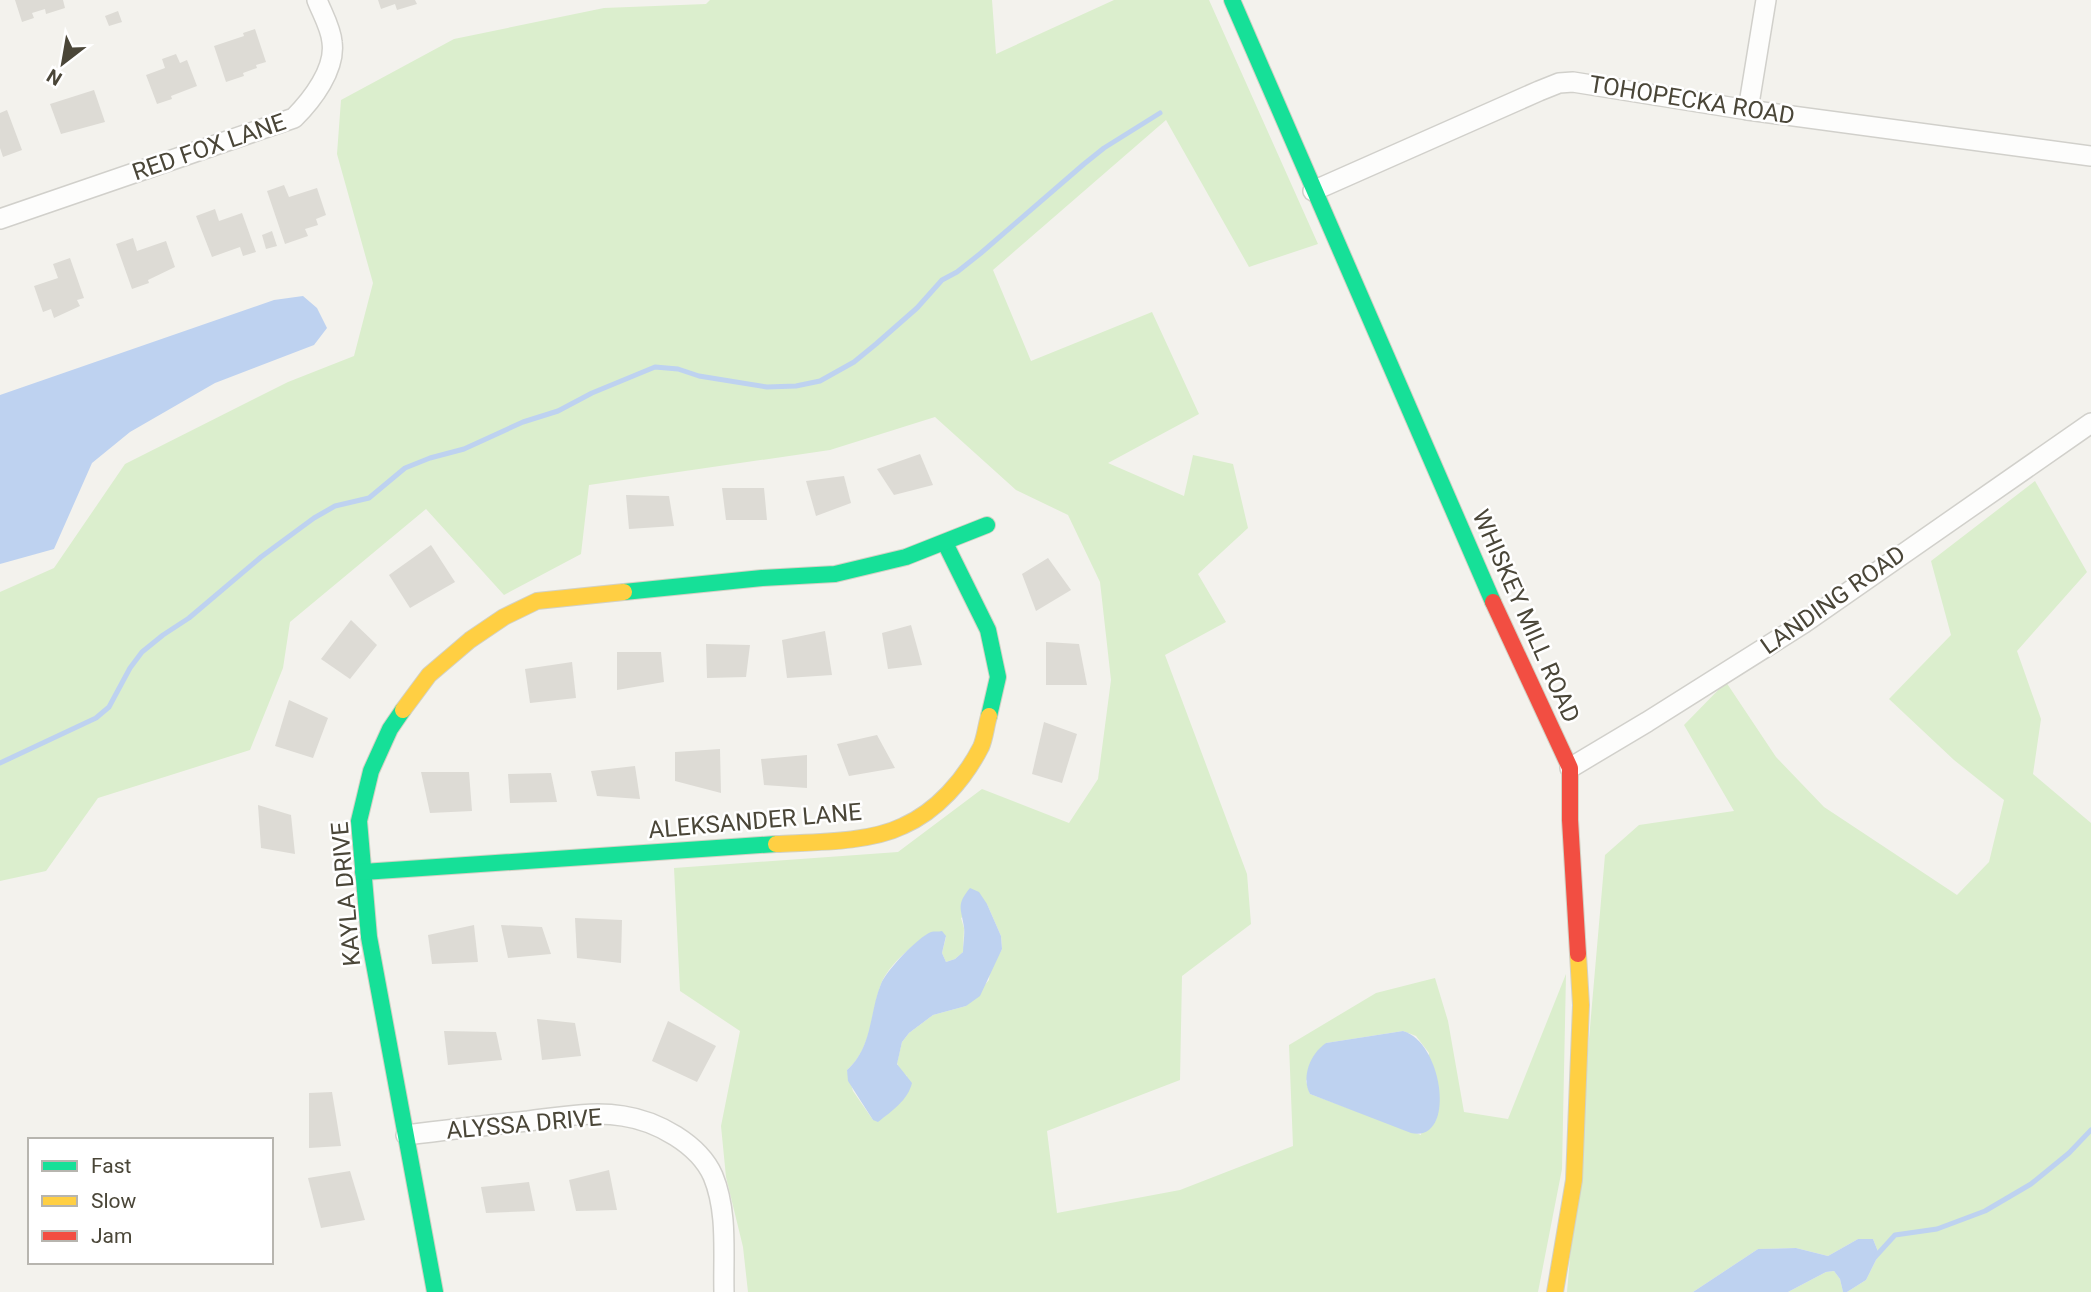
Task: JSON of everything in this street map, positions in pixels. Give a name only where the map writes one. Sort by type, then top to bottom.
[{"type":"street","name":"RED FOX LANE","points":[[0,219],[294,118],[320,87],[333,42],[317,0]]},
{"type":"street","name":"WHISKEY MILL ROAD","points":[[1232,0],[1313,191],[1432,457],[1476,565],[1570,768],[1570,820],[1581,1005],[1574,1180],[1555,1292]]},
{"type":"street","points":[[1748,110],[1766,0]]},
{"type":"street","name":"TOHOPECKA ROAD","points":[[1313,191],[1559,83],[1587,83],[1748,110],[2091,156]]},
{"type":"street","name":"LANDING ROAD","points":[[1570,768],[1804,623],[2091,423]]},
{"type":"street","name":"KAYLA DRIVE","points":[[435,1292],[369,937],[363,872],[359,821],[371,771],[390,729],[429,675],[470,640],[504,617],[537,601],[762,578],[835,574],[906,557],[987,525]]},
{"type":"street","name":"ALEKSANDER LANE","points":[[363,872],[854,839],[902,827],[936,806],[962,778],[982,745],[998,677],[988,630],[945,543]]},
{"type":"street","name":"ALYSSA DRIVE","points":[[406,1135],[579,1115],[622,1116],[647,1121],[693,1148],[704,1160],[713,1177],[722,1207],[724,1292]]},
{"type":"green space","points":[[710,0],[992,0],[996,54],[1114,0],[1209,0],[1318,244],[1249,267],[1166,120],[993,270],[1031,361],[1152,312],[1199,414],[1108,463],[1184,496],[1193,455],[1233,464],[1248,528],[1198,574],[1226,622],[1165,655],[1247,874],[1251,924],[1182,976],[1180,1080],[1047,1131],[1057,1213],[1180,1190],[1293,1146],[1289,1045],[1376,993],[1435,978],[1448,1021],[1464,1112],[1508,1119],[1566,974],[1562,1169],[1538,1292],[748,1292],[743,1247],[726,1177],[721,1126],[740,1031],[680,991],[674,868],[898,852],[982,789],[1069,823],[1098,779],[1111,680],[1100,582],[1068,515],[1016,490],[935,417],[830,450],[589,485],[581,554],[504,595],[426,509],[290,622],[283,668],[250,750],[98,798],[46,871],[0,881],[0,592],[54,568],[125,464],[288,382],[354,356],[373,283],[337,154],[341,100],[454,39],[604,8],[706,4]],"holes":[[[987,904],[1001,936],[1002,949],[990,971],[989,980],[966,1006],[933,1015],[909,1033],[902,1042],[897,1063],[901,1072],[907,1076],[873,1120],[853,1091],[847,1070],[862,1051],[866,1041],[881,984],[902,956],[930,933],[946,937],[942,953],[946,962],[955,959],[963,952],[964,928],[961,918]],[[1403,1031],[1416,1036],[1429,1053],[1421,1135],[1310,1094],[1306,1081],[1326,1043]]]},
{"type":"green space","points":[[2035,481],[2087,572],[2017,651],[2041,719],[2033,774],[2091,823],[2091,1292],[1847,1292],[1866,1280],[1879,1254],[1873,1239],[1858,1239],[1828,1256],[1796,1248],[1758,1249],[1693,1292],[1567,1292],[1605,855],[1639,825],[1734,811],[1684,725],[1726,682],[1776,757],[1824,807],[1957,895],[1989,862],[2004,800],[1954,760],[1889,699],[1951,635],[1931,561]]},
{"type":"green space","points":[[1834,1271],[1840,1279],[1843,1292],[1788,1292],[1826,1272]]},
{"type":"water","points":[[303,296],[317,308],[327,328],[314,345],[215,383],[130,432],[92,463],[54,549],[0,564],[0,395],[274,300]]},
{"type":"water","points":[[970,888],[979,892],[987,904],[1001,936],[1002,949],[980,996],[966,1006],[933,1015],[909,1033],[902,1042],[897,1064],[912,1083],[910,1089],[889,1114],[878,1122],[873,1120],[848,1081],[847,1070],[862,1051],[881,984],[903,955],[931,932],[942,931],[946,936],[942,953],[946,962],[963,952],[961,907]]},
{"type":"water","points":[[1403,1031],[1417,1039],[1428,1053],[1435,1071],[1439,1108],[1435,1123],[1426,1132],[1411,1133],[1310,1094],[1306,1080],[1309,1066],[1315,1053],[1326,1043]]},
{"type":"water","points":[[1858,1239],[1873,1239],[1879,1254],[1866,1280],[1847,1292],[1843,1292],[1840,1279],[1834,1271],[1826,1272],[1788,1292],[1693,1292],[1758,1249],[1796,1248],[1828,1256]]},
{"type":"building","points":[[15,0],[63,0],[65,8],[46,14],[45,9],[32,13],[34,18],[22,22]]},
{"type":"building","points":[[378,0],[415,0],[417,4],[397,10],[395,4],[381,9]]},
{"type":"building","points":[[118,11],[122,22],[109,26],[105,16]]},
{"type":"building","points":[[255,29],[266,62],[243,73],[244,76],[226,82],[214,46],[244,36],[243,33]]},
{"type":"building","points":[[176,54],[180,63],[187,60],[197,86],[157,104],[146,75],[165,68],[162,59]]},
{"type":"building","points":[[94,90],[105,122],[61,134],[50,104]]},
{"type":"building","points":[[7,110],[22,150],[3,157],[0,148],[0,113]]},
{"type":"building","points":[[284,185],[289,197],[317,188],[326,215],[316,219],[318,225],[305,229],[308,236],[285,244],[267,191]]},
{"type":"building","points":[[215,209],[219,221],[242,213],[256,252],[243,256],[240,247],[212,257],[196,216]]},
{"type":"building","points":[[272,231],[277,246],[266,249],[262,235]]},
{"type":"building","points":[[133,238],[137,251],[166,241],[175,267],[148,280],[149,283],[132,289],[116,244]]},
{"type":"building","points":[[70,258],[84,298],[77,300],[80,306],[54,318],[51,309],[43,312],[34,286],[58,278],[53,264]]},
{"type":"building","points":[[920,454],[933,485],[894,495],[877,469]]},
{"type":"building","points":[[844,476],[851,503],[816,516],[806,481]]},
{"type":"building","points":[[722,488],[764,488],[767,520],[726,520]]},
{"type":"building","points":[[626,495],[669,496],[674,526],[629,529]]},
{"type":"building","points":[[431,545],[455,582],[410,608],[389,575]]},
{"type":"building","points":[[1048,558],[1071,590],[1036,611],[1022,574]]},
{"type":"building","points":[[351,620],[377,645],[350,679],[321,659]]},
{"type":"building","points":[[911,625],[922,665],[888,669],[882,633]]},
{"type":"building","points":[[825,631],[832,675],[787,678],[782,640]]},
{"type":"building","points":[[1046,642],[1079,644],[1087,685],[1046,685]]},
{"type":"building","points":[[706,644],[750,645],[746,677],[707,678]]},
{"type":"building","points":[[617,652],[661,652],[664,682],[617,690]]},
{"type":"building","points":[[572,662],[576,698],[530,703],[525,669]]},
{"type":"building","points":[[289,700],[328,718],[313,758],[275,746]]},
{"type":"building","points":[[1044,722],[1077,734],[1062,783],[1032,774]]},
{"type":"building","points":[[877,735],[895,768],[849,776],[837,744]]},
{"type":"building","points":[[720,749],[721,793],[675,781],[675,752]]},
{"type":"building","points":[[807,755],[807,788],[764,785],[761,759]]},
{"type":"building","points":[[635,766],[640,799],[597,796],[591,771]]},
{"type":"building","points":[[421,772],[469,772],[472,811],[430,813]]},
{"type":"building","points":[[551,773],[557,802],[510,803],[508,774]]},
{"type":"building","points":[[258,805],[291,815],[295,854],[261,848]]},
{"type":"building","points":[[575,918],[622,920],[621,963],[577,958]]},
{"type":"building","points":[[474,925],[478,962],[432,964],[428,935]]},
{"type":"building","points":[[501,925],[542,927],[551,954],[508,958]]},
{"type":"building","points":[[537,1019],[575,1023],[581,1056],[542,1060]]},
{"type":"building","points":[[668,1021],[716,1046],[697,1082],[652,1061]]},
{"type":"building","points":[[444,1031],[496,1032],[502,1060],[448,1065]]},
{"type":"building","points":[[332,1092],[341,1146],[309,1148],[309,1093]]},
{"type":"building","points":[[609,1170],[617,1210],[576,1211],[569,1180]]},
{"type":"building","points":[[350,1171],[365,1220],[321,1228],[308,1178]]},
{"type":"building","points":[[529,1182],[535,1211],[486,1213],[481,1187]]},
{"type":"waterway","points":[[0,763],[96,718],[109,707],[142,652],[163,635],[189,618],[261,557],[314,518],[335,506],[369,498],[405,468],[464,449],[523,422],[558,411],[592,393],[655,367],[767,387],[796,386],[820,381],[854,362],[917,308],[942,280],[981,253],[1084,164],[1104,148],[1160,113]]},
{"type":"waterway","points":[[1875,1257],[1895,1235],[1937,1229],[1985,1211],[2031,1184],[2069,1153],[2091,1130]]},
{"type":"traffic: fast","points":[[1232,0],[1493,602]]},
{"type":"traffic: fast","points":[[624,592],[762,578],[835,574],[906,557],[987,525]]},
{"type":"traffic: fast","points":[[945,543],[988,630],[998,677],[989,716]]},
{"type":"traffic: fast","points":[[403,710],[390,729],[371,771],[359,821],[369,937],[435,1292]]},
{"type":"traffic: fast","points":[[363,872],[776,844]]},
{"type":"traffic: slow","points":[[403,710],[429,675],[470,640],[504,617],[537,601],[624,592]]},
{"type":"traffic: slow","points":[[776,844],[857,839],[889,832],[915,820],[938,803],[958,783],[981,747],[989,716]]},
{"type":"traffic: slow","points":[[1555,1292],[1574,1180],[1581,1005],[1578,954]]},
{"type":"traffic: jam","points":[[1493,602],[1570,768],[1570,820],[1578,954]]}]
